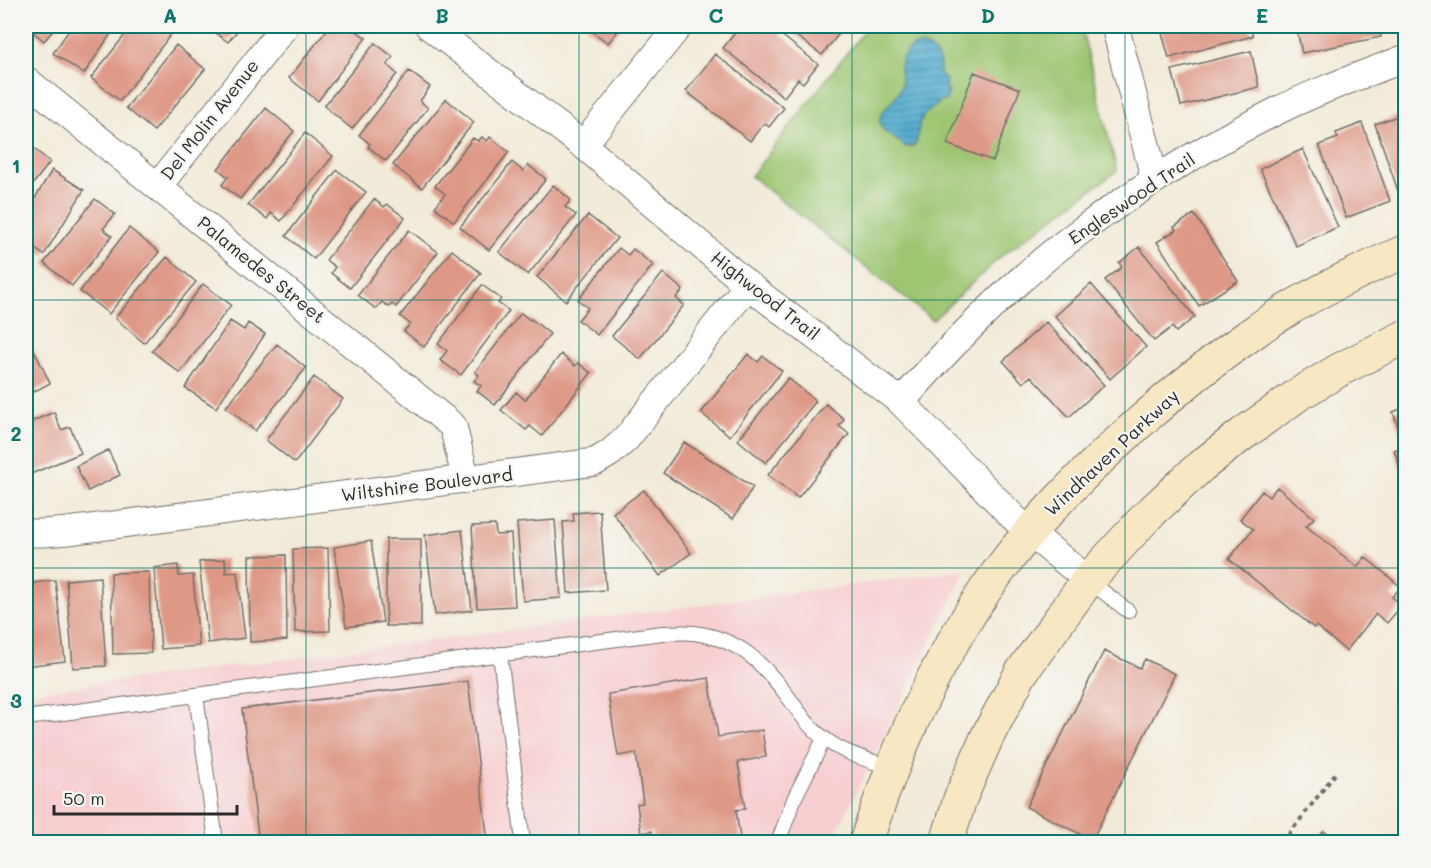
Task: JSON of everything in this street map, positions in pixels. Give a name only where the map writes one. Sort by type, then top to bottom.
[{"type":"main road","name":"Windhaven Parkway","points":[[866,843],[892,768],[949,648],[986,589],[1029,532],[1069,488],[1171,395],[1224,353],[1282,313],[1320,291],[1356,272],[1406,251]]},
{"type":"main road","points":[[947,843],[964,788],[988,735],[1021,673],[1088,580],[1147,516],[1201,466],[1244,433],[1299,394],[1341,369],[1406,336]]},
{"type":"street","name":"Del Molin Avenue","points":[[158,186],[285,26]]},
{"type":"street","name":"Highwood Trail","points":[[429,26],[583,146],[748,285],[902,402],[1029,532],[1088,580]]},
{"type":"street","points":[[583,146],[679,26]]},
{"type":"street","points":[[1115,26],[1155,180]]},
{"type":"street","name":"Engleswood Trail","points":[[902,402],[965,332],[1015,285],[1041,262],[1113,207],[1268,115],[1406,58]]},
{"type":"street","name":"Palamedes Street","points":[[26,80],[453,426],[466,480]]},
{"type":"street","name":"Wiltshire Boulevard","points":[[26,533],[68,531],[595,462],[626,439],[748,285]]},
{"type":"lane","points":[[1088,580],[1128,611]]},
{"type":"lane","points":[[26,718],[662,633],[692,633],[715,637],[736,646],[757,660],[775,678],[806,720],[824,739],[849,753],[892,768]]},
{"type":"lane","points":[[500,654],[523,843]]},
{"type":"lane","points":[[196,695],[216,843]]},
{"type":"lane","points":[[778,843],[795,797],[824,739]]},
{"type":"path","points":[[1283,843],[1335,774]]},
{"type":"shaded area","points":[[966,570],[832,842],[26,842],[26,693]]},
{"type":"green space","points":[[868,26],[1081,26],[1117,171],[1000,257],[933,320],[751,176]]},
{"type":"water","points":[[919,45],[929,48],[936,54],[940,63],[939,73],[946,80],[945,90],[949,91],[946,101],[941,100],[922,118],[916,143],[908,147],[881,127],[880,118],[901,87],[900,64],[903,56],[908,50]]},
{"type":"building","points":[[26,26],[57,26],[44,41]]},
{"type":"building","points":[[72,26],[116,26],[84,74],[53,53]]},
{"type":"building","points":[[132,26],[170,26],[175,29],[120,101],[91,78]]},
{"type":"building","points":[[206,26],[241,26],[228,42]]},
{"type":"building","points":[[330,26],[350,26],[366,38],[318,101],[289,78]]},
{"type":"building","points":[[585,26],[622,26],[608,43]]},
{"type":"building","points":[[736,26],[770,26],[818,64],[803,83],[798,79],[784,97],[723,48],[735,33],[732,30]]},
{"type":"building","points":[[783,26],[845,26],[822,55]]},
{"type":"building","points":[[1160,26],[1250,26],[1253,36],[1169,58]]},
{"type":"building","points":[[1296,26],[1379,26],[1381,37],[1302,53]]},
{"type":"building","points":[[375,43],[393,57],[387,65],[397,74],[352,129],[324,106]]},
{"type":"building","points":[[176,45],[205,69],[154,131],[126,108]]},
{"type":"building","points":[[1251,51],[1259,87],[1181,106],[1172,70]]},
{"type":"building","points":[[715,54],[784,108],[769,127],[764,123],[750,141],[686,91]]},
{"type":"building","points":[[409,71],[430,87],[420,101],[428,108],[386,161],[368,147],[370,144],[359,135]]},
{"type":"building","points":[[974,72],[1020,89],[993,161],[947,144]]},
{"type":"building","points":[[446,99],[474,122],[422,188],[393,165]]},
{"type":"building","points":[[266,108],[294,131],[240,199],[222,185],[228,177],[218,169]]},
{"type":"building","points":[[1406,113],[1406,195],[1400,197],[1375,124]]},
{"type":"building","points":[[1362,123],[1390,201],[1346,218],[1319,145],[1338,138],[1336,133]]},
{"type":"building","points":[[305,133],[333,156],[281,221],[271,213],[267,219],[248,205]]},
{"type":"building","points":[[482,137],[487,141],[490,137],[509,152],[454,222],[435,207],[445,194],[435,186],[473,138],[478,141]]},
{"type":"building","points":[[26,142],[50,162],[26,193]]},
{"type":"building","points":[[1303,149],[1338,227],[1296,246],[1260,169]]},
{"type":"building","points":[[512,162],[523,171],[528,165],[546,179],[489,250],[460,227]]},
{"type":"building","points":[[52,170],[84,190],[44,255],[26,243],[26,213]]},
{"type":"building","points":[[337,170],[366,192],[314,259],[286,236]]},
{"type":"building","points":[[553,185],[571,200],[565,207],[576,215],[528,275],[499,252]]},
{"type":"building","points":[[95,199],[115,214],[103,229],[112,236],[72,286],[44,263]]},
{"type":"building","points":[[374,199],[384,207],[387,204],[405,218],[350,288],[331,273],[335,267],[326,260]]},
{"type":"building","points":[[1194,214],[1238,281],[1199,306],[1157,242],[1176,230],[1174,227]]},
{"type":"building","points":[[588,215],[617,238],[566,301],[537,277]]},
{"type":"building","points":[[129,228],[159,252],[109,314],[80,291]]},
{"type":"building","points":[[409,230],[438,252],[396,307],[392,304],[389,307],[382,302],[376,309],[358,295]]},
{"type":"building","points":[[1139,247],[1195,317],[1176,332],[1172,327],[1154,341],[1105,280],[1122,267],[1119,263]]},
{"type":"building","points":[[619,248],[628,255],[633,249],[653,265],[597,335],[578,320],[588,308],[578,300]]},
{"type":"building","points":[[452,250],[481,273],[424,347],[404,331],[410,324],[400,316]]},
{"type":"building","points":[[167,257],[196,282],[144,343],[115,318]]},
{"type":"building","points":[[663,273],[683,290],[676,298],[684,305],[640,359],[612,336]]},
{"type":"building","points":[[203,284],[231,305],[180,373],[152,351]]},
{"type":"building","points":[[1091,284],[1146,347],[1110,379],[1055,316]]},
{"type":"building","points":[[482,285],[501,299],[498,303],[509,311],[461,375],[440,360],[447,351],[438,344]]},
{"type":"building","points":[[521,313],[550,334],[495,405],[477,391],[481,386],[474,381],[479,375],[475,372]]},
{"type":"building","points":[[230,321],[244,330],[248,323],[265,334],[216,408],[185,388]]},
{"type":"building","points":[[1046,322],[1104,385],[1069,417],[1031,376],[1023,383],[1003,361]]},
{"type":"building","points":[[277,344],[306,368],[255,431],[226,407]]},
{"type":"building","points":[[34,350],[50,383],[26,396],[26,354]]},
{"type":"building","points":[[561,354],[575,366],[578,363],[591,373],[542,436],[530,426],[526,430],[501,410],[516,392],[525,400]]},
{"type":"building","points":[[748,354],[758,362],[763,356],[782,371],[730,436],[701,413]]},
{"type":"building","points":[[314,377],[343,399],[295,463],[266,440]]},
{"type":"building","points":[[788,378],[816,401],[766,463],[738,440]]},
{"type":"building","points":[[826,404],[844,419],[839,426],[849,434],[798,498],[768,475]]},
{"type":"building","points":[[1406,407],[1406,445],[1405,445],[1393,412]]},
{"type":"building","points":[[54,412],[61,430],[70,427],[81,453],[26,476],[26,424]]},
{"type":"building","points":[[684,442],[753,487],[733,519],[663,473]]},
{"type":"building","points":[[1406,446],[1406,481],[1405,481],[1394,450]]},
{"type":"building","points":[[108,450],[120,475],[88,491],[76,466]]},
{"type":"building","points":[[1277,487],[1314,518],[1306,526],[1357,567],[1365,557],[1401,587],[1392,597],[1402,605],[1387,623],[1376,614],[1346,651],[1229,559],[1253,529],[1240,519],[1262,491],[1269,497]]},
{"type":"building","points":[[644,490],[691,553],[660,576],[613,513]]},
{"type":"building","points":[[600,511],[606,590],[568,593],[563,522],[574,521],[573,513]]},
{"type":"building","points":[[555,520],[561,598],[523,601],[517,523]]},
{"type":"building","points":[[495,525],[496,535],[511,534],[515,606],[477,608],[472,526]]},
{"type":"building","points":[[462,530],[472,610],[435,615],[425,535]]},
{"type":"building","points":[[386,539],[421,539],[421,626],[386,626]]},
{"type":"building","points":[[371,541],[383,622],[346,627],[334,547]]},
{"type":"building","points":[[328,548],[330,631],[295,632],[293,549]]},
{"type":"building","points":[[286,555],[287,640],[250,642],[249,556]]},
{"type":"building","points":[[225,559],[226,573],[237,572],[245,638],[208,643],[199,562]]},
{"type":"building","points":[[178,565],[179,576],[193,575],[199,646],[161,649],[154,568]]},
{"type":"building","points":[[149,572],[151,653],[113,654],[111,573]]},
{"type":"building","points":[[100,577],[106,666],[73,668],[66,580]]},
{"type":"building","points":[[55,580],[65,661],[26,666],[26,584]]},
{"type":"building","points":[[1104,651],[1140,668],[1145,659],[1175,674],[1092,840],[1026,807]]},
{"type":"building","points":[[709,678],[718,737],[762,730],[766,757],[738,762],[745,809],[736,810],[740,838],[709,842],[654,842],[652,831],[641,833],[637,804],[643,803],[636,753],[618,756],[608,694]]},
{"type":"building","points":[[468,681],[488,842],[259,842],[242,709]]},
{"type":"building","points":[[1324,831],[1340,842],[1315,842]]}]
